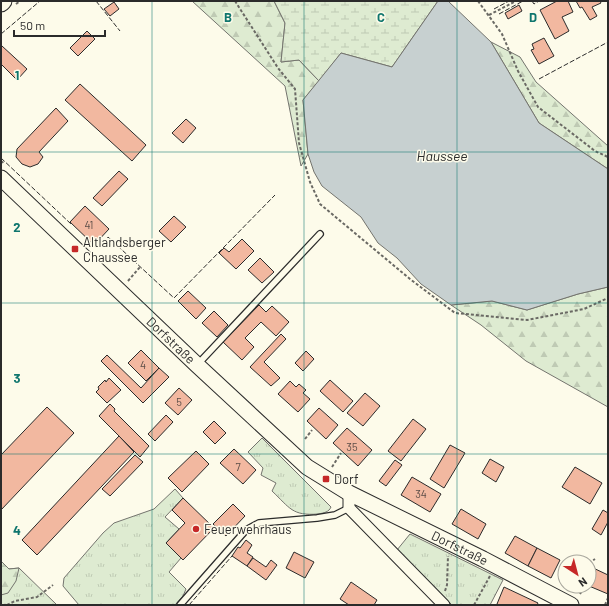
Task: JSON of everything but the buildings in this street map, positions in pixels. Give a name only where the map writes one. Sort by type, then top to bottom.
[{"type":"main road","name":"Dorfstraße","points":[[1,178],[197,365],[307,467],[349,493],[496,566],[575,601]]},
{"type":"street","points":[[349,493],[348,508],[441,602]]},
{"type":"lane","points":[[197,365],[320,234]]},
{"type":"lane","points":[[180,605],[246,530],[259,523],[335,515],[348,508]]},
{"type":"path","points":[[235,1],[278,68],[295,89],[299,143],[310,182],[320,204],[410,279],[455,313],[527,320],[584,309],[608,298]]},
{"type":"path","points":[[478,1],[502,34],[518,70],[538,107],[595,151],[608,157]]},
{"type":"path","points":[[488,16],[516,1]]},
{"type":"path","points":[[128,281],[140,267]]},
{"type":"path","points":[[305,439],[312,430]]},
{"type":"path","points":[[330,470],[341,453]]},
{"type":"path","points":[[441,602],[446,589],[447,559],[454,544]]},
{"type":"path","points":[[474,605],[496,566]]},
{"type":"path","points":[[7,605],[15,601],[38,597],[53,585]]},
{"type":"path","points":[[604,605],[608,598]]},
{"type":"green space","points":[[192,1],[274,1],[285,23],[281,62],[299,60],[319,81],[303,100],[308,154],[301,166],[285,86]]},
{"type":"green space","points":[[274,1],[438,1],[392,67],[341,53],[319,81],[299,60],[281,62],[285,23]]},
{"type":"green space","points":[[491,42],[520,57],[536,82],[608,146],[608,169],[539,123]]},
{"type":"green space","points":[[608,287],[608,407],[526,361],[481,325],[451,305],[492,301],[527,310],[578,294]]},
{"type":"green space","points":[[262,438],[331,507],[329,510],[318,514],[302,514],[292,510],[272,491],[276,483],[261,475],[263,468],[248,452]]},
{"type":"green space","points":[[175,489],[183,498],[165,517],[179,529],[166,543],[181,558],[169,572],[186,589],[183,596],[175,605],[79,605],[63,586],[64,578],[103,533],[114,523],[154,509]]},
{"type":"green space","points":[[410,534],[503,580],[490,605],[452,605],[397,550]]},
{"type":"green space","points":[[1,561],[9,569],[19,568],[57,605],[1,605]]},
{"type":"green space","points":[[1,561],[9,569],[19,568],[16,581],[8,593],[1,595]]},
{"type":"water","name":"Haussee","points":[[438,1],[448,1],[491,42],[539,123],[608,169],[608,287],[578,294],[527,310],[492,301],[451,305],[421,284],[397,258],[378,243],[361,217],[322,186],[314,172],[308,154],[303,100],[341,53],[392,67]]},
{"type":"fence","points":[[1,34],[40,1]]},
{"type":"fence","points":[[96,1],[120,31]]},
{"type":"fence","points":[[494,9],[509,1]]},
{"type":"fence","points":[[499,14],[523,1]]},
{"type":"fence","points":[[532,1],[534,4],[539,1]]},
{"type":"fence","points":[[539,79],[608,42]]},
{"type":"fence","points":[[1,158],[71,224]]},
{"type":"fence","points":[[92,244],[97,248],[108,237],[174,298],[275,195]]},
{"type":"fence","points":[[189,605],[232,556]]},
{"type":"place","name":"Altlandsberger Chaussee","points":[[75,249]]},
{"type":"place","name":"Dorf","points":[[326,479]]},
{"type":"place","name":"Feuerwehrhaus","points":[[196,529]]}]
